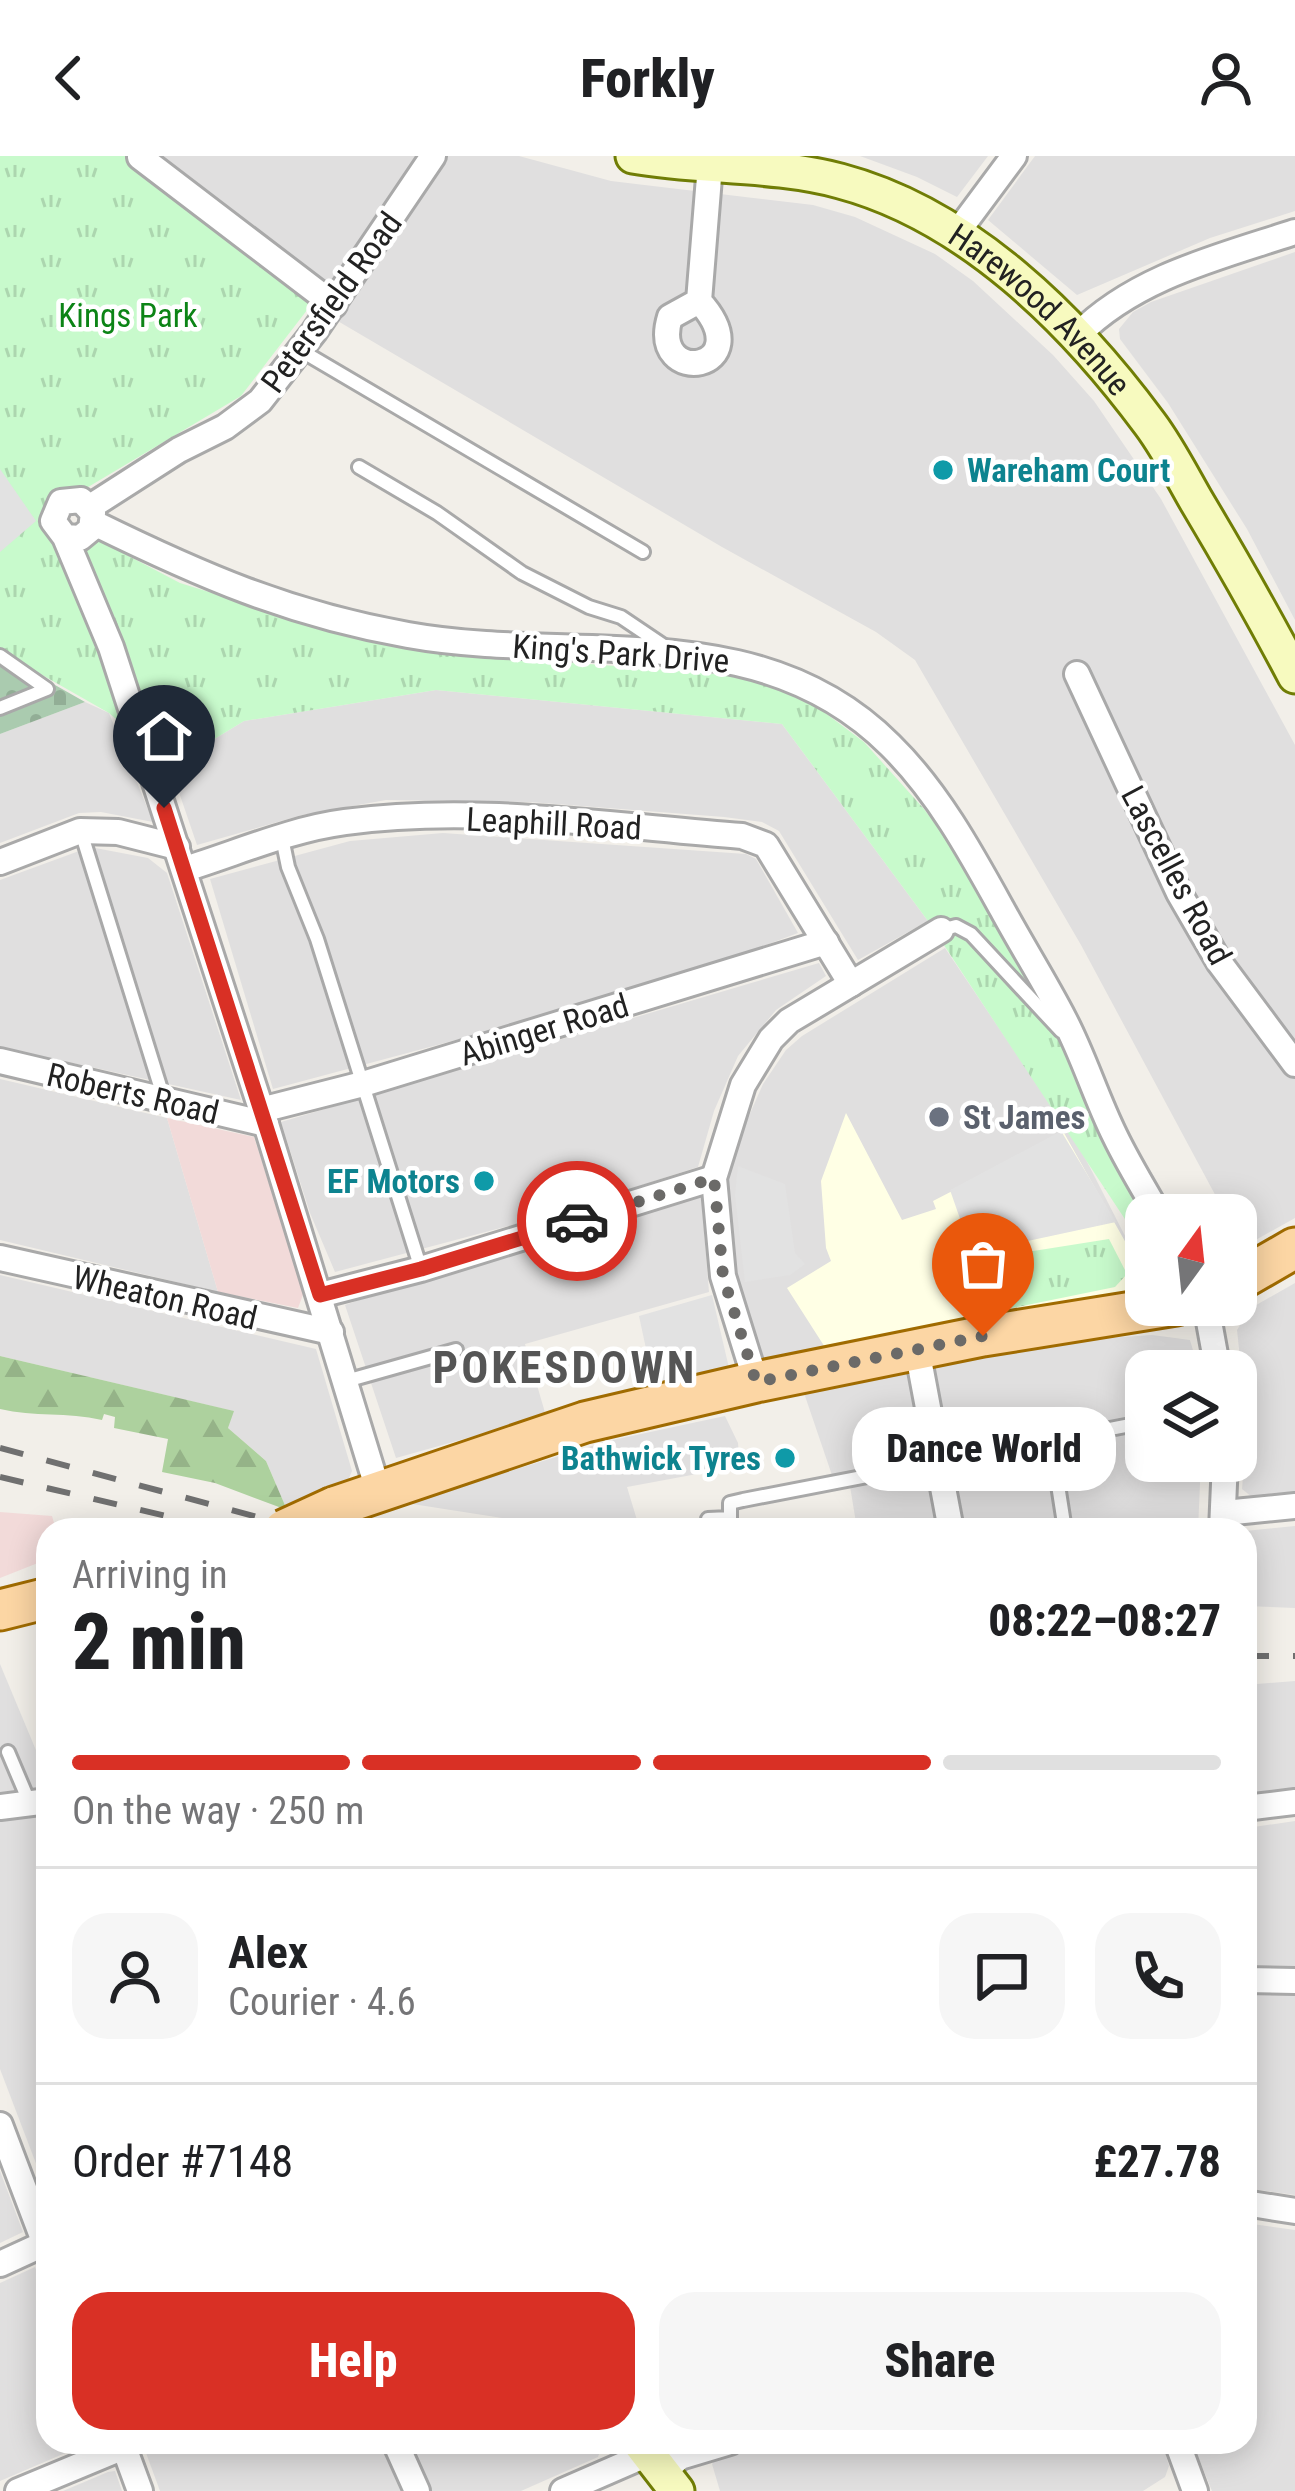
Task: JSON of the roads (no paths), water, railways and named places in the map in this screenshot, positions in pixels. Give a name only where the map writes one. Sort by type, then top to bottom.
[{"type":"main road","points":[[1257,1270],[1295,1248]]},
{"type":"main road","points":[[310,1518],[378,1490],[585,1422],[917,1349],[1125,1314]]},
{"type":"main road","points":[[0,1610],[36,1601]]},
{"type":"street","name":"Petersfield Road","points":[[92,514],[260,401],[334,305],[433,156]]},
{"type":"street","name":"Harewood Avenue","points":[[633,156],[838,181],[906,206],[956,234],[1078,335],[1152,426],[1295,676]]},
{"type":"street","points":[[956,234],[1014,156]]},
{"type":"street","points":[[140,157],[334,305]]},
{"type":"street","points":[[699,301],[710,165]]},
{"type":"street","points":[[1078,335],[1130,293],[1295,232]]},
{"type":"street","points":[[65,537],[80,538],[92,514],[74,499],[57,508],[53,521],[65,537],[111,647],[264,1117],[378,1490]]},
{"type":"street","name":"King's Park Drive","points":[[92,514],[209,579],[272,601],[389,631],[481,644],[743,662],[774,670],[823,693],[892,747],[930,792],[975,859],[1078,1049],[1115,1136],[1147,1194]]},
{"type":"street","name":"Lascelles Road","points":[[1077,674],[1179,893],[1219,962],[1295,1064]]},
{"type":"street","name":"Leaphill Road","points":[[181,858],[339,823],[407,816],[529,819],[742,836],[766,844],[851,984]]},
{"type":"street","points":[[0,862],[80,831],[118,832],[181,858]]},
{"type":"street","points":[[756,1382],[723,1276],[714,1178],[743,1084],[789,1021],[941,930]]},
{"type":"street","name":"Abinger Road","points":[[264,1117],[826,942]]},
{"type":"street","name":"Roberts Road","points":[[0,1061],[165,1100],[264,1117]]},
{"type":"street","points":[[320,1295],[421,1269],[714,1178]]},
{"type":"street","name":"Wheaton Road","points":[[0,1258],[331,1332]]},
{"type":"street","points":[[917,1349],[949,1518]]},
{"type":"street","points":[[1223,1518],[1224,1482]]},
{"type":"street","points":[[1237,1518],[1295,1506]]},
{"type":"street","points":[[1257,1807],[1295,1802]]},
{"type":"street","points":[[0,1807],[36,1803]]},
{"type":"street","points":[[1257,1980],[1295,1981]]},
{"type":"street","points":[[0,2126],[36,2218]]},
{"type":"street","points":[[1257,2205],[1295,2211]]},
{"type":"street","points":[[0,2264],[36,2250]]},
{"type":"street","points":[[18,2491],[101,2454]]},
{"type":"street","points":[[127,2454],[140,2491]]},
{"type":"street","points":[[400,2454],[417,2491]]},
{"type":"street","points":[[1180,2454],[1186,2487]]},
{"type":"street","points":[[579,2488],[664,2460]]},
{"type":"lane","points":[[301,350],[643,552]]},
{"type":"lane","points":[[358,466],[437,513],[522,573],[589,607],[621,617],[676,655]]},
{"type":"lane","points":[[0,656],[47,689],[0,708]]},
{"type":"lane","points":[[80,831],[165,1100]]},
{"type":"lane","points":[[282,838],[421,1269]]},
{"type":"lane","points":[[941,930],[956,926],[970,934],[1078,1049]]},
{"type":"lane","points":[[346,1381],[456,1350]]},
{"type":"lane","points":[[730,1518],[730,1503],[1125,1426]]},
{"type":"lane","points":[[1051,1440],[1063,1518]]},
{"type":"lane","points":[[8,1752],[36,1798]]},
{"type":"railway","points":[[0,1448],[261,1518]]},
{"type":"railway","points":[[0,1477],[175,1518]]},
{"type":"railway","points":[[1257,1656],[1295,1656]]},
{"type":"place","name":"Wareham Court","points":[[943,470]]},
{"type":"place","name":"St James","points":[[939,1117]]},
{"type":"place","name":"EF Motors","points":[[484,1181]]},
{"type":"place","name":"Dance World","points":[[983,1336]]},
{"type":"place","name":"Bathwick Tyres","points":[[785,1458]]},
{"type":"district","name":"POKESDOWN","points":[[565,1367]]},
{"type":"park label","name":"Kings Park","points":[[128,315]]}]
